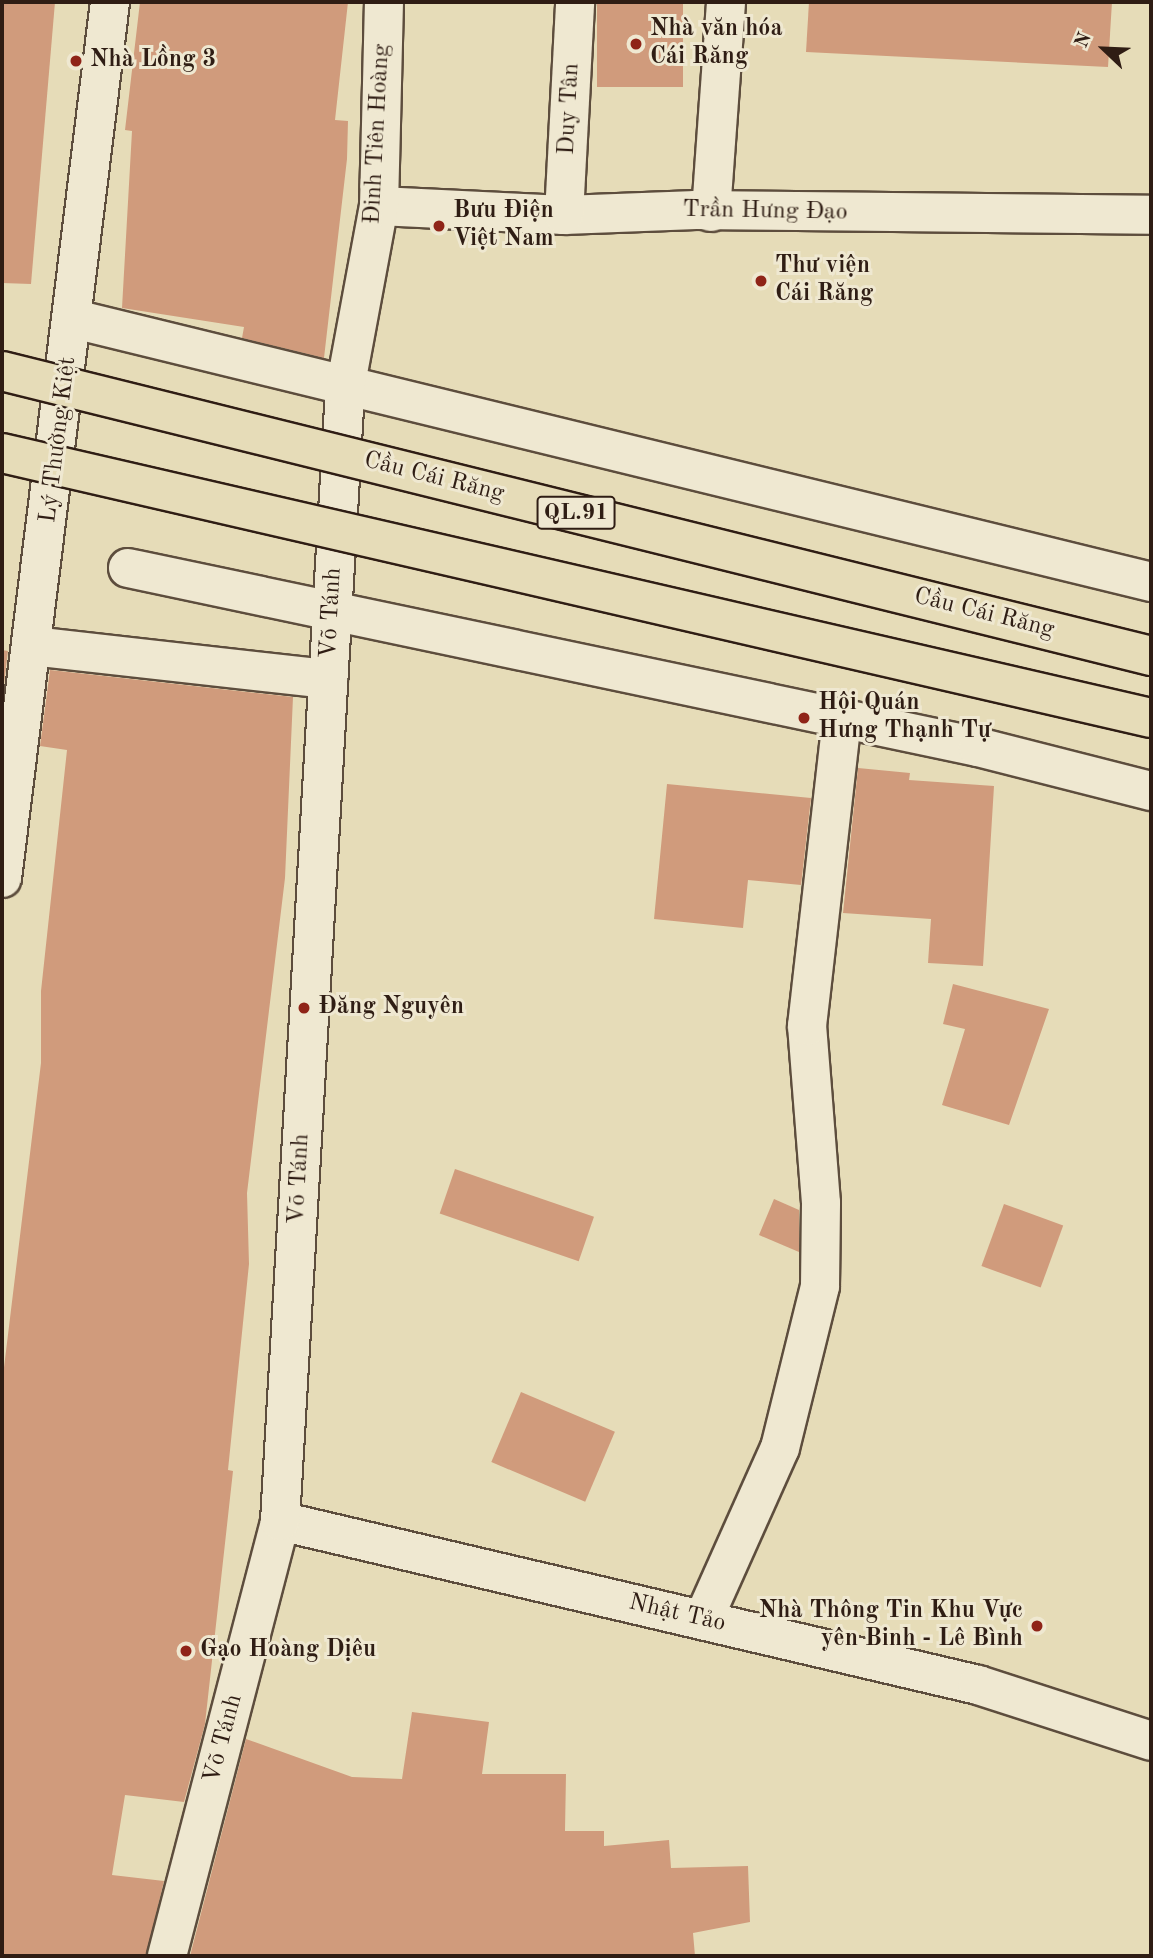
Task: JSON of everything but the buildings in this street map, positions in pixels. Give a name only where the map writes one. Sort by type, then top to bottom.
[{"type":"highway","name":"Cầu Cái Răng","points":[[2,371],[1151,656]]},
{"type":"highway","points":[[2,453],[1151,718]]},
{"type":"street","name":"Lý Thường Kiệt","points":[[2,878],[74,319],[110,2]]},
{"type":"street","name":"Đinh Tiên Hoàng","points":[[345,389],[379,206],[384,2]]},
{"type":"street","name":"Duy Tân","points":[[564,215],[575,2]]},
{"type":"street","points":[[711,212],[726,2]]},
{"type":"street","name":"Trần Hưng Đạo","points":[[379,206],[564,215],[711,212],[1151,215]]},
{"type":"street","points":[[74,319],[345,389],[1151,582]]},
{"type":"street","name":"Võ Tánh","points":[[167,1956],[280,1521],[345,389]]},
{"type":"street","points":[[128,568],[332,615],[842,719],[1151,792]]},
{"type":"street","points":[[32,646],[328,679]]},
{"type":"street","points":[[703,1620],[780,1448],[820,1286],[807,1026],[842,719]]},
{"type":"street","name":"Nhật Tảo","points":[[280,1521],[978,1685],[1151,1741]]},
{"type":"place","name":"Nhà văn hóa Cái Răng","points":[[636,44]]},
{"type":"place","name":"Nhà Lồng 3","points":[[76,61]]},
{"type":"place","name":"Bưu Điện Việt Nam","points":[[439,226]]},
{"type":"place","name":"Thư viện Cái Răng","points":[[761,281]]},
{"type":"place","name":"Hội Quán Hưng Thạnh Tự","points":[[804,718]]},
{"type":"place","name":"Đăng Nguyên","points":[[304,1008]]},
{"type":"place","name":"Nhà Thông Tin Khu Vực yên Binh - Lê Bình","points":[[1037,1626]]},
{"type":"place","name":"Gạo Hoàng Dịêu","points":[[186,1651]]}]
